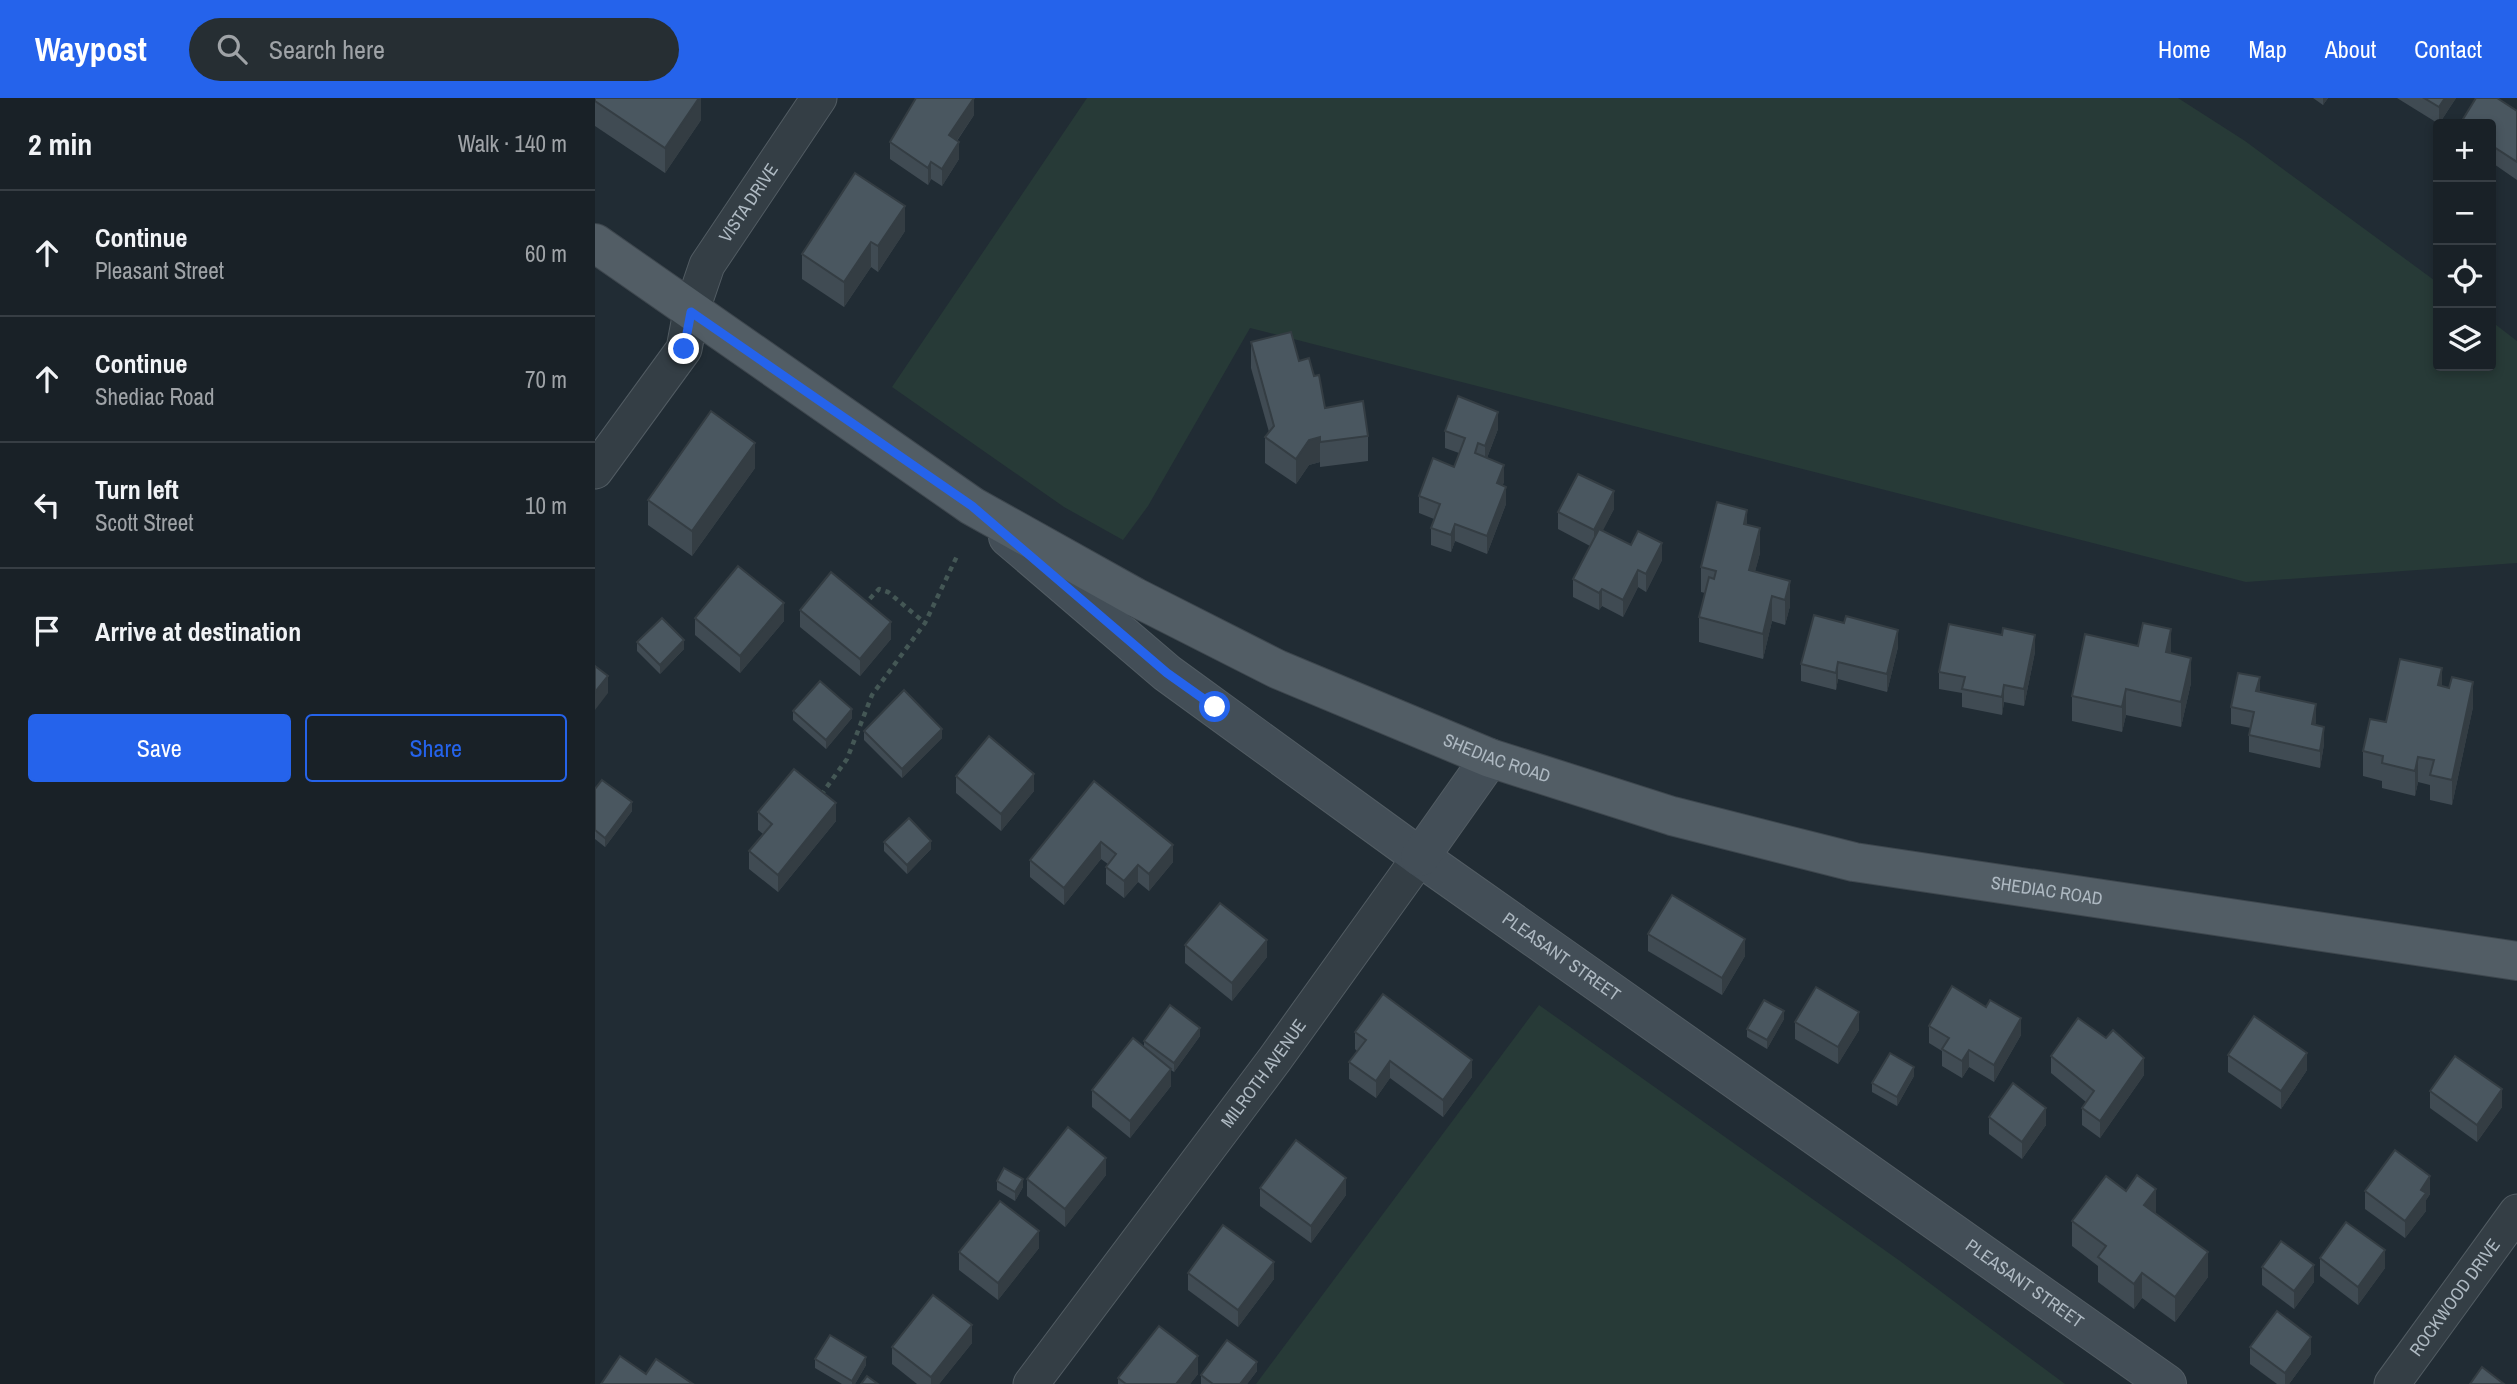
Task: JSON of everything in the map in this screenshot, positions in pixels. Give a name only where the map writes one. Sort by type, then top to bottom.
[{"type":"main road","name":"SHEDIAC ROAD","points":[[595,243],[972,506],[1135,597],[1277,669],[1490,758],[1672,816],[1854,862],[2517,961]]},
{"type":"street","name":"VISTA DRIVE","points":[[595,471],[684,349],[691,312],[707,265],[819,98]]},
{"type":"street","name":"PLEASANT STREET","points":[[972,506],[1167,673],[1420,857],[2167,1384]]},
{"type":"street","name":"MILROTH AVENUE","points":[[1031,1384],[1275,1059],[1490,758]]},
{"type":"street","name":"ROCKWOOD DRIVE","points":[[2392,1384],[2517,1212]]},
{"type":"path","points":[[821,795],[847,759],[872,695],[925,623],[958,554]]},
{"type":"path","points":[[858,612],[880,589],[888,592],[925,623]]},
{"type":"green space","points":[[1087,98],[2178,98],[2245,141],[2433,279],[2433,371],[2496,371],[2496,325],[2517,341],[2517,563],[2246,582],[1250,328],[1148,506],[1123,540],[1064,507],[892,387]]},
{"type":"green space","points":[[1539,1005],[1900,1261],[2065,1384],[1256,1384]]},
{"type":"building","points":[[595,98],[699,98],[665,148],[595,101]]},
{"type":"building","points":[[916,98],[974,98],[949,135],[959,142],[942,169],[931,162],[928,168],[890,142]]},
{"type":"building","points":[[2424,98],[2445,98],[2439,107]]},
{"type":"building","points":[[2476,98],[2497,98],[2517,111],[2517,162],[2496,148],[2496,119],[2463,119]]},
{"type":"building","points":[[855,173],[905,206],[878,246],[871,242],[844,282],[802,254]]},
{"type":"building","points":[[1291,332],[1299,361],[1309,358],[1314,376],[1319,375],[1325,408],[1363,401],[1368,436],[1320,442],[1320,437],[1309,440],[1296,459],[1265,437],[1274,426],[1251,342]]},
{"type":"building","points":[[1458,396],[1498,412],[1485,446],[1478,443],[1475,453],[1504,465],[1497,483],[1506,487],[1487,536],[1455,524],[1451,535],[1431,528],[1440,504],[1419,496],[1433,458],[1454,467],[1465,438],[1445,431]]},
{"type":"building","points":[[711,411],[755,443],[692,531],[648,500]]},
{"type":"building","points":[[1578,474],[1614,491],[1594,530],[1558,512]]},
{"type":"building","points":[[1717,502],[1747,510],[1744,524],[1760,528],[1749,570],[1790,581],[1785,600],[1772,596],[1763,634],[1699,617],[1709,577],[1714,579],[1716,571],[1701,567]]},
{"type":"building","points":[[1599,529],[1631,545],[1638,531],[1662,543],[1646,574],[1638,570],[1623,600],[1602,589],[1599,593],[1573,579]]},
{"type":"building","points":[[738,566],[784,603],[740,656],[695,618]]},
{"type":"building","points":[[831,572],[891,622],[860,659],[800,610]]},
{"type":"building","points":[[1814,615],[1844,623],[1846,616],[1898,630],[1887,674],[1838,662],[1836,673],[1801,664]]},
{"type":"building","points":[[662,618],[684,640],[660,665],[637,642]]},
{"type":"building","points":[[2143,623],[2171,629],[2166,652],[2191,658],[2181,702],[2126,689],[2122,707],[2072,696],[2085,634],[2138,646]]},
{"type":"building","points":[[1949,624],[2002,635],[2003,628],[2035,635],[2024,689],[2004,685],[2002,697],[1962,689],[1965,677],[1939,672]]},
{"type":"building","points":[[2400,659],[2442,668],[2438,685],[2449,688],[2452,677],[2473,682],[2452,780],[2430,775],[2434,760],[2418,757],[2415,771],[2382,763],[2383,756],[2363,751],[2370,719],[2386,722]]},
{"type":"building","points":[[595,666],[608,676],[595,692]]},
{"type":"building","points":[[2238,673],[2260,677],[2256,691],[2316,704],[2312,724],[2324,727],[2320,751],[2249,735],[2254,712],[2231,707]]},
{"type":"building","points":[[820,681],[852,709],[826,740],[793,711]]},
{"type":"building","points":[[904,690],[942,729],[902,769],[864,731]]},
{"type":"building","points":[[989,736],[1034,774],[1001,814],[956,776]]},
{"type":"building","points":[[794,769],[836,803],[778,875],[749,851],[772,824],[758,812]]},
{"type":"building","points":[[602,780],[632,802],[605,838],[595,830],[595,789]]},
{"type":"building","points":[[1094,781],[1173,845],[1149,874],[1138,865],[1124,881],[1106,867],[1116,854],[1101,842],[1064,888],[1030,860]]},
{"type":"building","points":[[909,818],[931,841],[907,865],[884,842]]},
{"type":"building","points":[[1672,895],[1745,939],[1722,978],[1648,934]]},
{"type":"building","points":[[1220,903],[1267,940],[1232,983],[1185,945]]},
{"type":"building","points":[[1952,986],[1986,1007],[1990,1000],[2021,1018],[1994,1065],[1969,1050],[1962,1061],[1942,1049],[1949,1038],[1929,1026]]},
{"type":"building","points":[[1816,987],[1859,1012],[1838,1047],[1795,1022]]},
{"type":"building","points":[[1383,994],[1472,1060],[1443,1100],[1390,1061],[1376,1081],[1349,1062],[1366,1040],[1355,1032]]},
{"type":"building","points":[[1764,1000],[1784,1011],[1767,1040],[1747,1029]]},
{"type":"building","points":[[1170,1005],[1200,1028],[1174,1063],[1144,1041]]},
{"type":"building","points":[[2254,1016],[2307,1053],[2281,1091],[2228,1055]]},
{"type":"building","points":[[2078,1018],[2106,1038],[2113,1030],[2144,1058],[2100,1121],[2082,1108],[2094,1091],[2051,1056]]},
{"type":"building","points":[[1133,1038],[1171,1069],[1130,1121],[1092,1090]]},
{"type":"building","points":[[1890,1053],[1914,1067],[1897,1097],[1872,1083]]},
{"type":"building","points":[[2455,1056],[2502,1089],[2477,1125],[2430,1091]]},
{"type":"building","points":[[2013,1083],[2046,1108],[2022,1142],[1989,1117]]},
{"type":"building","points":[[1068,1127],[1106,1158],[1065,1209],[1027,1179]]},
{"type":"building","points":[[1296,1140],[1346,1178],[1311,1226],[1260,1188]]},
{"type":"building","points":[[2395,1150],[2430,1176],[2421,1190],[2426,1193],[2405,1221],[2365,1191]]},
{"type":"building","points":[[1004,1168],[1023,1179],[1015,1192],[997,1181]]},
{"type":"building","points":[[2137,1175],[2156,1189],[2144,1205],[2208,1252],[2175,1297],[2142,1273],[2134,1284],[2098,1257],[2106,1246],[2072,1221],[2106,1176],[2126,1191]]},
{"type":"building","points":[[1000,1201],[1039,1231],[998,1283],[959,1252]]},
{"type":"building","points":[[2346,1222],[2385,1250],[2358,1287],[2320,1258]]},
{"type":"building","points":[[1223,1225],[1274,1262],[1238,1310],[1188,1273]]},
{"type":"building","points":[[2281,1241],[2314,1265],[2294,1291],[2262,1267]]},
{"type":"building","points":[[933,1295],[972,1325],[931,1377],[892,1347]]},
{"type":"building","points":[[2277,1311],[2311,1337],[2285,1373],[2250,1347]]},
{"type":"building","points":[[1159,1326],[1198,1356],[1176,1384],[1126,1384],[1118,1378]]},
{"type":"building","points":[[830,1335],[866,1357],[852,1381],[815,1359]]},
{"type":"building","points":[[1227,1340],[1257,1362],[1240,1384],[1213,1384],[1201,1375]]},
{"type":"building","points":[[620,1356],[646,1374],[656,1359],[693,1384],[601,1384]]},
{"type":"building","points":[[2482,1367],[2504,1384],[2470,1384]]},
{"type":"building","points":[[867,1376],[878,1384],[861,1384]]},
{"type":"route","points":[[684,349],[691,312],[972,506],[1167,673],[1215,707]]}]
